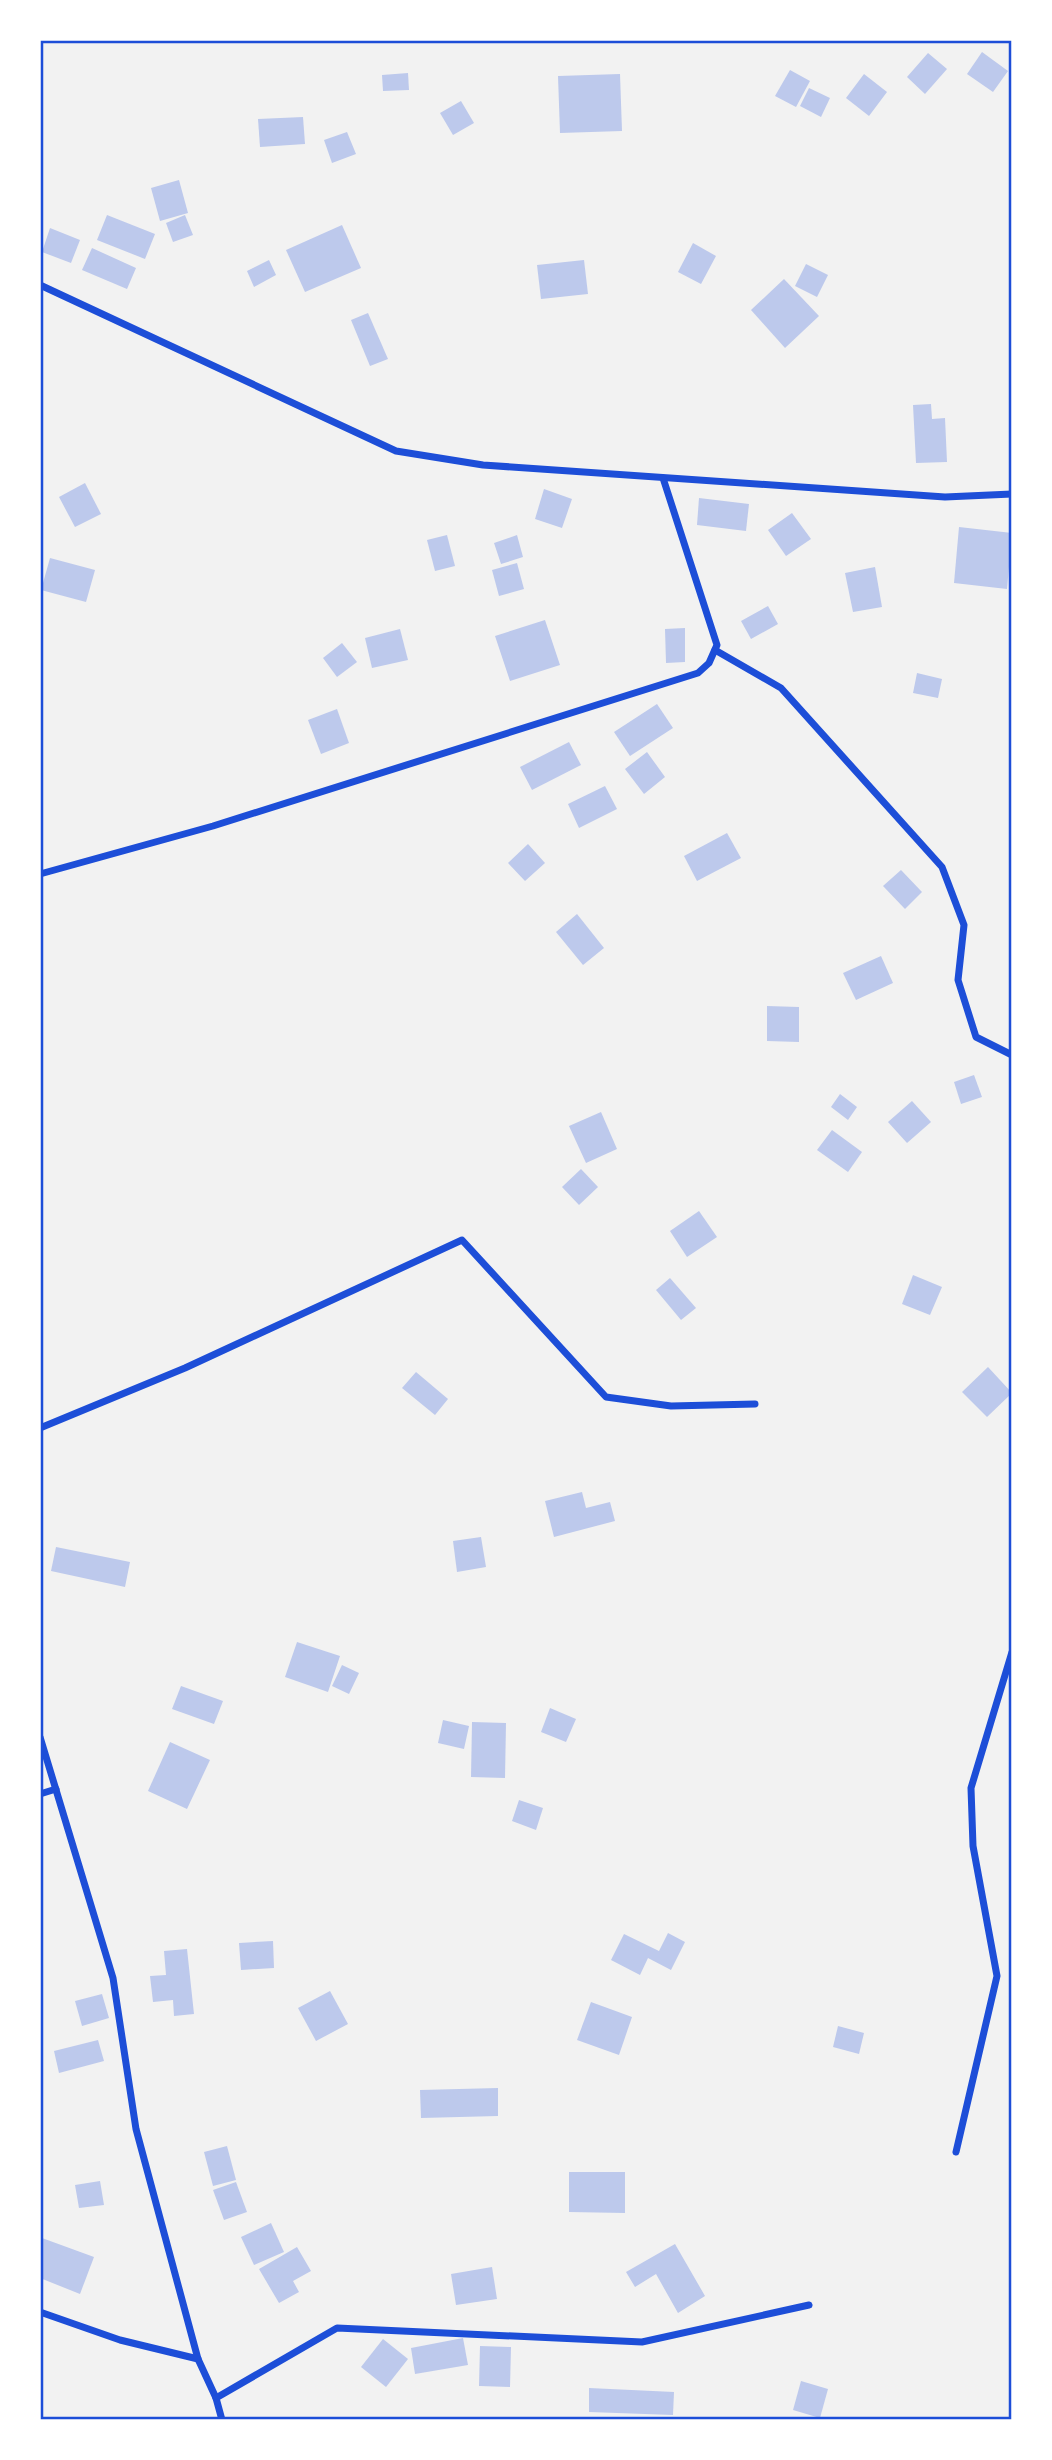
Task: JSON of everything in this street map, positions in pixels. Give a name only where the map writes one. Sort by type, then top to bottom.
[{"type":"street","points":[[40,285],[397,451],[483,466],[945,497],[1012,495]]},
{"type":"street","points":[[40,874],[213,826],[698,673],[709,663],[717,645],[663,478]]},
{"type":"street","points":[[715,650],[781,688],[943,867],[964,925],[958,980],[976,1037],[1012,1055]]},
{"type":"street","points":[[40,1428],[186,1368],[462,1240],[606,1397],[671,1406],[755,1404]]},
{"type":"street","points":[[956,2152],[997,1976],[973,1846],[971,1788],[1012,1651]]},
{"type":"street","points":[[40,1737],[113,1978],[136,2129],[198,2359],[216,2398],[222,2420]]},
{"type":"street","points":[[40,1794],[56,1789]]},
{"type":"street","points":[[216,2398],[337,2328],[642,2342],[808,2305]]},
{"type":"street","points":[[40,2312],[120,2340],[198,2359]]},
{"type":"building","points":[[982,52],[1008,71],[993,92],[967,74]]},
{"type":"building","points":[[928,53],[947,69],[925,94],[907,77]]},
{"type":"building","points":[[790,70],[810,81],[796,107],[775,96]]},
{"type":"building","points":[[408,73],[409,90],[383,91],[382,75]]},
{"type":"building","points":[[620,74],[622,131],[560,133],[558,76]]},
{"type":"building","points":[[864,74],[887,92],[869,116],[846,98]]},
{"type":"building","points":[[809,88],[830,98],[821,117],[800,106]]},
{"type":"building","points":[[461,101],[474,123],[453,135],[440,113]]},
{"type":"building","points":[[303,117],[305,144],[260,147],[258,119]]},
{"type":"building","points":[[347,132],[356,154],[332,163],[324,140]]},
{"type":"building","points":[[179,180],[188,213],[160,221],[151,188]]},
{"type":"building","points":[[107,215],[155,234],[145,259],[97,240]]},
{"type":"building","points":[[185,215],[193,235],[173,242],[166,223]]},
{"type":"building","points":[[342,225],[361,268],[305,292],[286,250]]},
{"type":"building","points":[[50,228],[80,240],[71,263],[42,252]]},
{"type":"building","points":[[693,243],[716,256],[701,284],[678,272]]},
{"type":"building","points":[[92,248],[136,268],[127,289],[82,270]]},
{"type":"building","points":[[269,260],[276,275],[254,287],[247,271]]},
{"type":"building","points":[[584,260],[588,294],[541,299],[537,265]]},
{"type":"building","points":[[806,264],[828,275],[817,297],[795,286]]},
{"type":"building","points":[[784,279],[819,316],[785,348],[751,310]]},
{"type":"building","points":[[368,313],[388,359],[370,366],[351,320]]},
{"type":"building","points":[[931,404],[932,419],[945,418],[947,462],[916,463],[913,405]]},
{"type":"building","points":[[85,483],[101,514],[75,527],[59,497]]},
{"type":"building","points":[[544,489],[572,499],[562,528],[535,519]]},
{"type":"building","points":[[699,498],[749,504],[746,531],[697,525]]},
{"type":"building","points":[[792,513],[811,539],[786,556],[768,530]]},
{"type":"building","points":[[959,527],[1012,533],[1007,589],[954,583]]},
{"type":"building","points":[[447,535],[455,566],[435,571],[427,540]]},
{"type":"building","points":[[517,535],[523,557],[501,564],[494,543]]},
{"type":"building","points":[[50,558],[95,570],[86,602],[41,590]]},
{"type":"building","points":[[517,563],[524,589],[499,596],[492,570]]},
{"type":"building","points":[[875,567],[882,607],[853,612],[845,573]]},
{"type":"building","points":[[768,606],[778,624],[751,639],[741,621]]},
{"type":"building","points":[[545,620],[560,665],[510,681],[495,636]]},
{"type":"building","points":[[685,628],[685,662],[666,663],[665,629]]},
{"type":"building","points":[[400,629],[408,660],[372,668],[365,638]]},
{"type":"building","points":[[342,643],[357,662],[337,677],[323,658]]},
{"type":"building","points":[[917,673],[942,679],[938,698],[913,693]]},
{"type":"building","points":[[657,704],[673,728],[630,756],[614,732]]},
{"type":"building","points":[[337,709],[349,743],[321,754],[308,720]]},
{"type":"building","points":[[569,742],[581,765],[532,790],[520,767]]},
{"type":"building","points":[[647,752],[665,777],[644,794],[625,769]]},
{"type":"building","points":[[605,786],[617,809],[579,828],[568,804]]},
{"type":"building","points":[[727,833],[741,858],[697,881],[684,856]]},
{"type":"building","points":[[528,844],[545,863],[525,881],[508,863]]},
{"type":"building","points":[[901,870],[922,892],[905,909],[883,886]]},
{"type":"building","points":[[577,914],[604,948],[583,965],[556,932]]},
{"type":"building","points":[[881,956],[893,983],[856,1000],[843,973]]},
{"type":"building","points":[[767,1006],[799,1007],[799,1042],[767,1041]]},
{"type":"building","points":[[974,1075],[982,1097],[961,1104],[954,1082]]},
{"type":"building","points":[[840,1094],[857,1107],[848,1120],[831,1107]]},
{"type":"building","points":[[912,1101],[931,1122],[907,1143],[888,1122]]},
{"type":"building","points":[[601,1112],[617,1149],[586,1163],[569,1126]]},
{"type":"building","points":[[832,1130],[862,1152],[848,1172],[817,1150]]},
{"type":"building","points":[[581,1169],[598,1187],[579,1205],[562,1187]]},
{"type":"building","points":[[699,1211],[717,1237],[687,1257],[670,1231]]},
{"type":"building","points":[[913,1275],[942,1287],[930,1315],[902,1304]]},
{"type":"building","points":[[670,1278],[696,1308],[681,1320],[656,1290]]},
{"type":"building","points":[[988,1367],[1012,1393],[987,1417],[962,1392]]},
{"type":"building","points":[[416,1372],[448,1399],[435,1415],[402,1388]]},
{"type":"building","points":[[582,1492],[586,1508],[610,1502],[615,1521],[554,1537],[545,1501]]},
{"type":"building","points":[[481,1537],[486,1567],[457,1572],[453,1541]]},
{"type":"building","points":[[56,1547],[130,1562],[125,1587],[51,1571]]},
{"type":"building","points":[[297,1642],[340,1656],[328,1692],[285,1677]]},
{"type":"building","points":[[342,1665],[359,1673],[349,1694],[332,1686]]},
{"type":"building","points":[[181,1686],[223,1701],[214,1724],[172,1709]]},
{"type":"building","points":[[550,1708],[576,1719],[566,1742],[541,1732]]},
{"type":"building","points":[[443,1720],[469,1726],[464,1749],[438,1743]]},
{"type":"building","points":[[472,1722],[506,1723],[505,1778],[471,1777]]},
{"type":"building","points":[[170,1742],[210,1760],[187,1809],[148,1791]]},
{"type":"building","points":[[519,1800],[543,1808],[536,1830],[512,1821]]},
{"type":"building","points":[[668,1933],[685,1942],[671,1970],[648,1958],[640,1975],[611,1960],[624,1934],[659,1951]]},
{"type":"building","points":[[273,1941],[274,1968],[241,1970],[239,1943]]},
{"type":"building","points":[[187,1949],[194,2014],[174,2016],[173,2000],[153,2002],[150,1976],[166,1975],[164,1951]]},
{"type":"building","points":[[330,1991],[348,2024],[316,2041],[298,2008]]},
{"type":"building","points":[[102,1994],[109,2018],[82,2026],[75,2001]]},
{"type":"building","points":[[591,2002],[632,2017],[619,2055],[577,2040]]},
{"type":"building","points":[[838,2026],[864,2033],[859,2054],[833,2047]]},
{"type":"building","points":[[98,2040],[104,2061],[59,2073],[54,2051]]},
{"type":"building","points":[[498,2088],[498,2116],[421,2118],[420,2090]]},
{"type":"building","points":[[227,2146],[236,2180],[213,2186],[204,2152]]},
{"type":"building","points":[[569,2172],[625,2172],[625,2213],[569,2212]]},
{"type":"building","points":[[100,2181],[104,2205],[79,2208],[75,2185]]},
{"type":"building","points":[[236,2182],[247,2212],[224,2220],[213,2190]]},
{"type":"building","points":[[271,2223],[284,2252],[254,2265],[241,2237]]},
{"type":"building","points":[[42,2238],[94,2257],[80,2294],[40,2278]]},
{"type":"building","points":[[675,2244],[705,2296],[678,2313],[656,2274],[635,2287],[626,2272]]},
{"type":"building","points":[[297,2247],[311,2271],[293,2281],[299,2292],[279,2303],[259,2269]]},
{"type":"building","points":[[492,2267],[497,2299],[456,2305],[451,2274]]},
{"type":"building","points":[[463,2338],[468,2365],[415,2374],[411,2348]]},
{"type":"building","points":[[383,2339],[408,2359],[386,2387],[361,2367]]},
{"type":"building","points":[[480,2346],[511,2347],[510,2387],[479,2386]]},
{"type":"building","points":[[801,2381],[828,2389],[820,2418],[793,2410]]},
{"type":"building","points":[[589,2388],[674,2392],[673,2415],[589,2412]]}]
